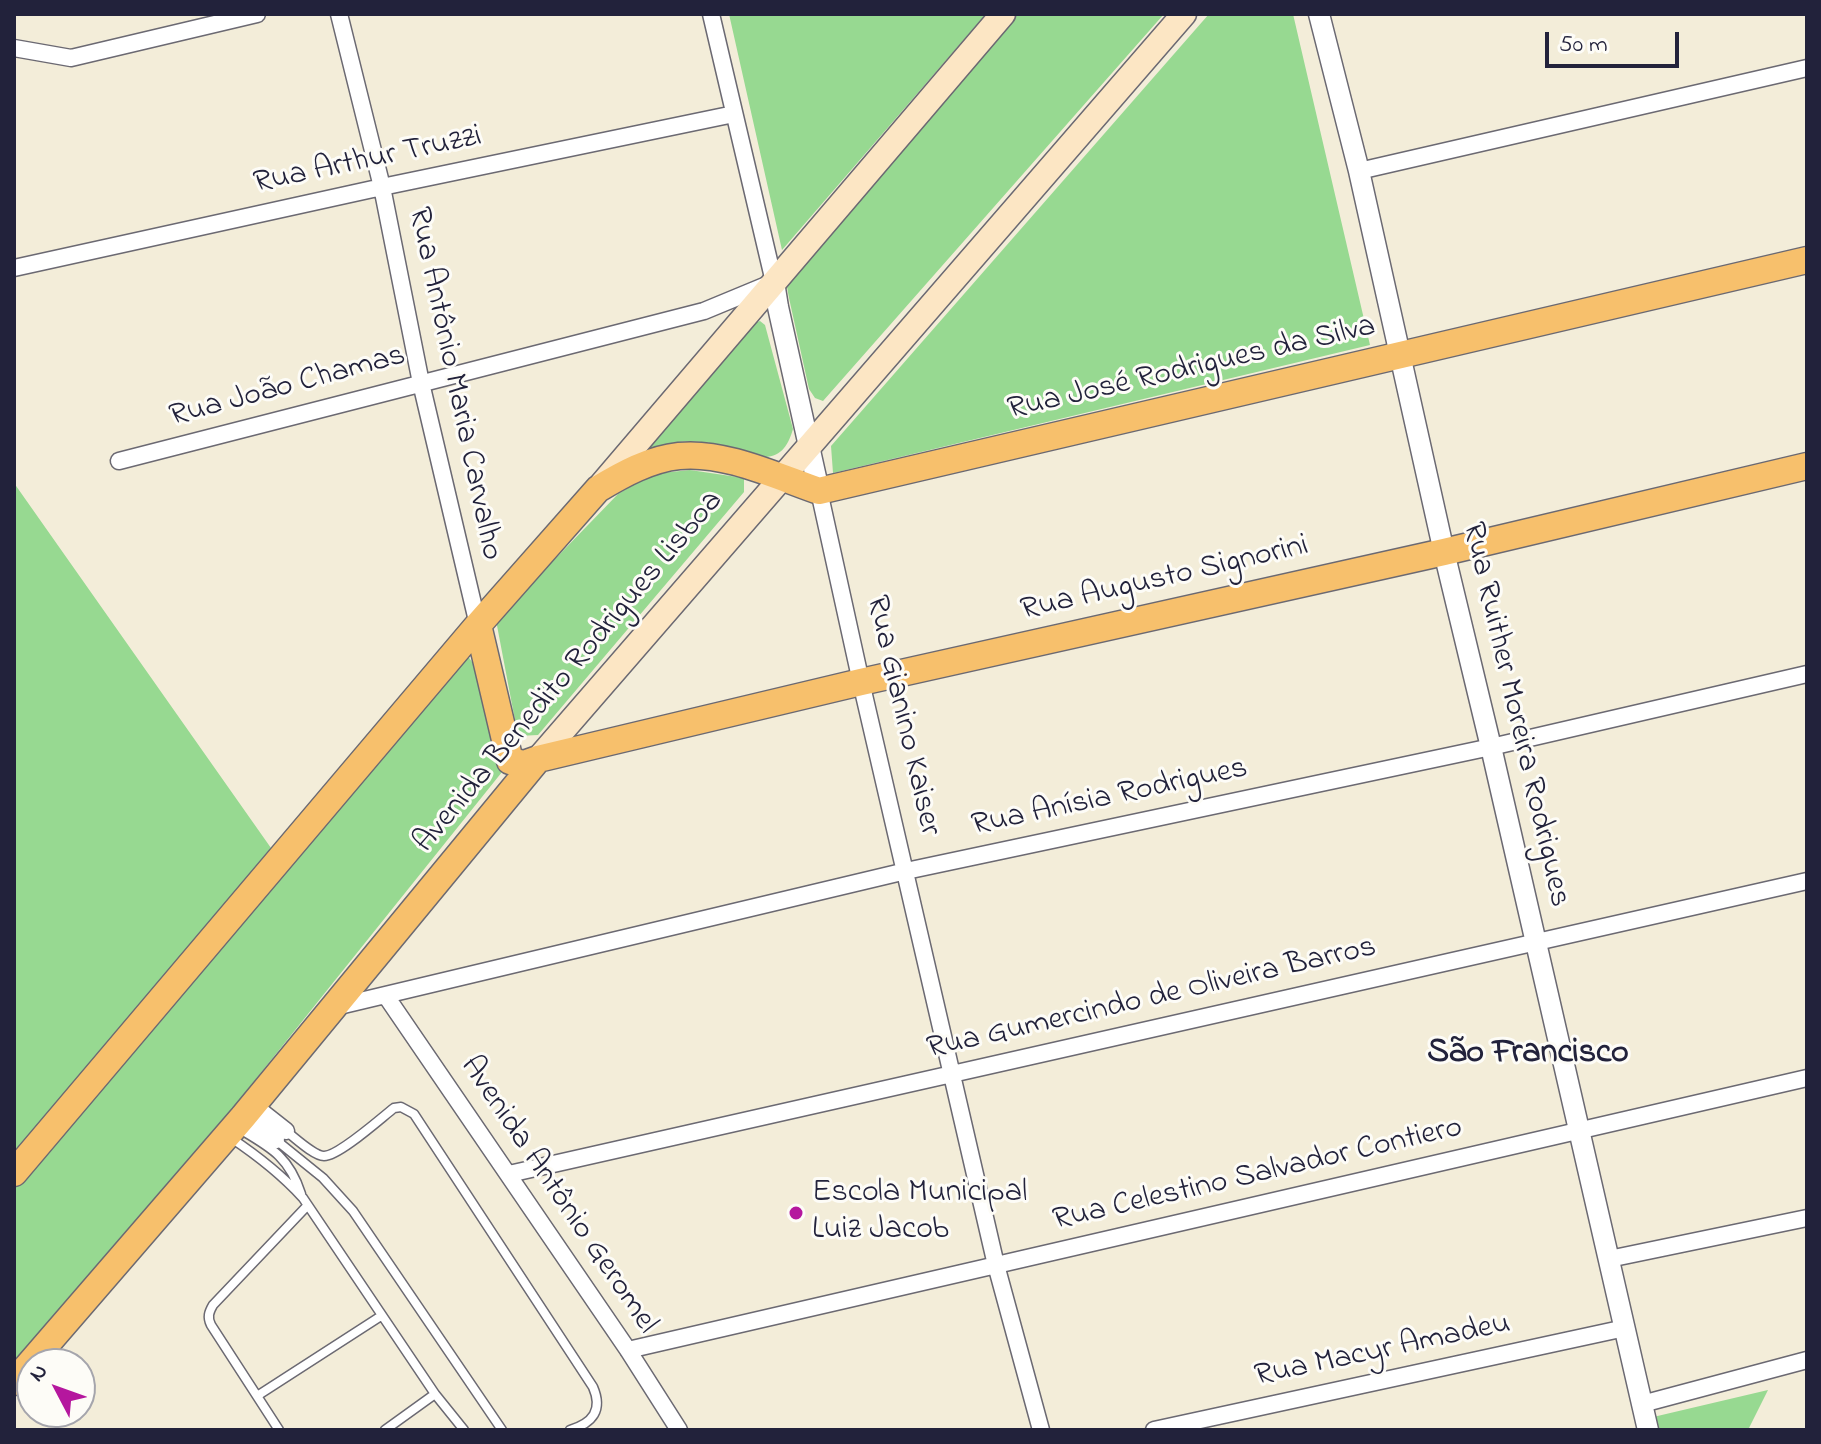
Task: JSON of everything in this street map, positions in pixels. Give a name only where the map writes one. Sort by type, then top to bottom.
[{"type":"main road","points":[[14,1173],[478,625],[1003,14]]},
{"type":"main road","name":"Avenida Benedito Rodrigues Lisboa","points":[[14,1382],[239,1121],[538,759],[1184,14]]},
{"type":"main road","name":"Rua José Rodrigues da Silva","points":[[819,491],[1807,260]]},
{"type":"main road","points":[[598,489],[647,464],[680,456],[714,457],[819,491]]},
{"type":"main road","name":"Rua Augusto Signorini","points":[[538,759],[1807,466]]},
{"type":"main road","points":[[478,625],[510,761],[524,764],[538,759]]},
{"type":"street","points":[[14,48],[71,58],[257,14]]},
{"type":"street","name":"Rua Antônio Maria Carvalho","points":[[339,14],[382,187],[421,383],[478,625]]},
{"type":"street","name":"Rua Gianino Kaiser","points":[[711,14],[996,1265],[1041,1430]]},
{"type":"street","name":"Rua Ruither Moreira Rodrigues","points":[[1319,14],[1359,171],[1648,1430]]},
{"type":"street","points":[[1359,171],[1807,68]]},
{"type":"street","name":"Rua Arthur Truzzi","points":[[14,268],[734,114]]},
{"type":"street","name":"Rua João Chamas","points":[[119,461],[704,311],[774,282]]},
{"type":"street","points":[[704,311],[719,323],[724,342]]},
{"type":"street","name":"Rua Anísia Rodrigues","points":[[333,1008],[906,871],[1491,747],[1807,674]]},
{"type":"street","name":"Rua Gumercindo de Oliveira Barros","points":[[509,1174],[1807,881]]},
{"type":"street","name":"Avenida Antônio Geromel","points":[[386,996],[628,1350],[679,1430]]},
{"type":"street","name":"Rua Celestino Salvador Contiero","points":[[628,1350],[1807,1078]]},
{"type":"street","points":[[239,1121],[281,1136]]},
{"type":"street","points":[[1609,1259],[1807,1218]]},
{"type":"street","name":"Rua Macyr Amadeu","points":[[1154,1430],[1625,1328]]},
{"type":"street","points":[[1642,1404],[1807,1360]]},
{"type":"lane","points":[[281,1136],[323,1156],[348,1144],[394,1108],[401,1107],[414,1114],[593,1387],[598,1405],[595,1413],[583,1426],[570,1430]]},
{"type":"lane","points":[[239,1121],[264,1160],[305,1202],[435,1394],[464,1430]]},
{"type":"lane","points":[[281,1136],[353,1211],[502,1430]]},
{"type":"lane","points":[[279,1430],[208,1319],[213,1305],[305,1202]]},
{"type":"lane","points":[[257,1396],[381,1316]]},
{"type":"lane","points":[[385,1430],[435,1394]]},
{"type":"green space","points":[[729,14],[986,14],[782,250]]},
{"type":"green space","points":[[1012,14],[1164,14],[823,401],[815,398],[809,389],[789,298],[789,278]]},
{"type":"green space","points":[[1209,14],[1293,14],[1370,345],[833,473],[831,446]]},
{"type":"green space","points":[[760,321],[765,325],[793,429],[784,448],[776,455],[765,457],[695,441],[667,444],[653,450],[647,448],[754,323]]},
{"type":"green space","points":[[690,470],[744,478],[744,492],[538,735],[518,736],[495,615],[517,589],[556,558],[618,494],[652,474]]},
{"type":"green space","points":[[14,483],[271,848],[14,1154]]},
{"type":"green space","points":[[468,656],[478,671],[502,772],[235,1105],[25,1348],[16,1348],[14,1361],[14,1188],[387,744]]},
{"type":"green space","points":[[1768,1390],[1748,1430],[1652,1430],[1649,1418]]},
{"type":"place","name":"Escola Municipal Luiz Jacob","points":[[796,1213]]},
{"type":"district","name":"São Francisco","points":[[1528,1055]]}]
